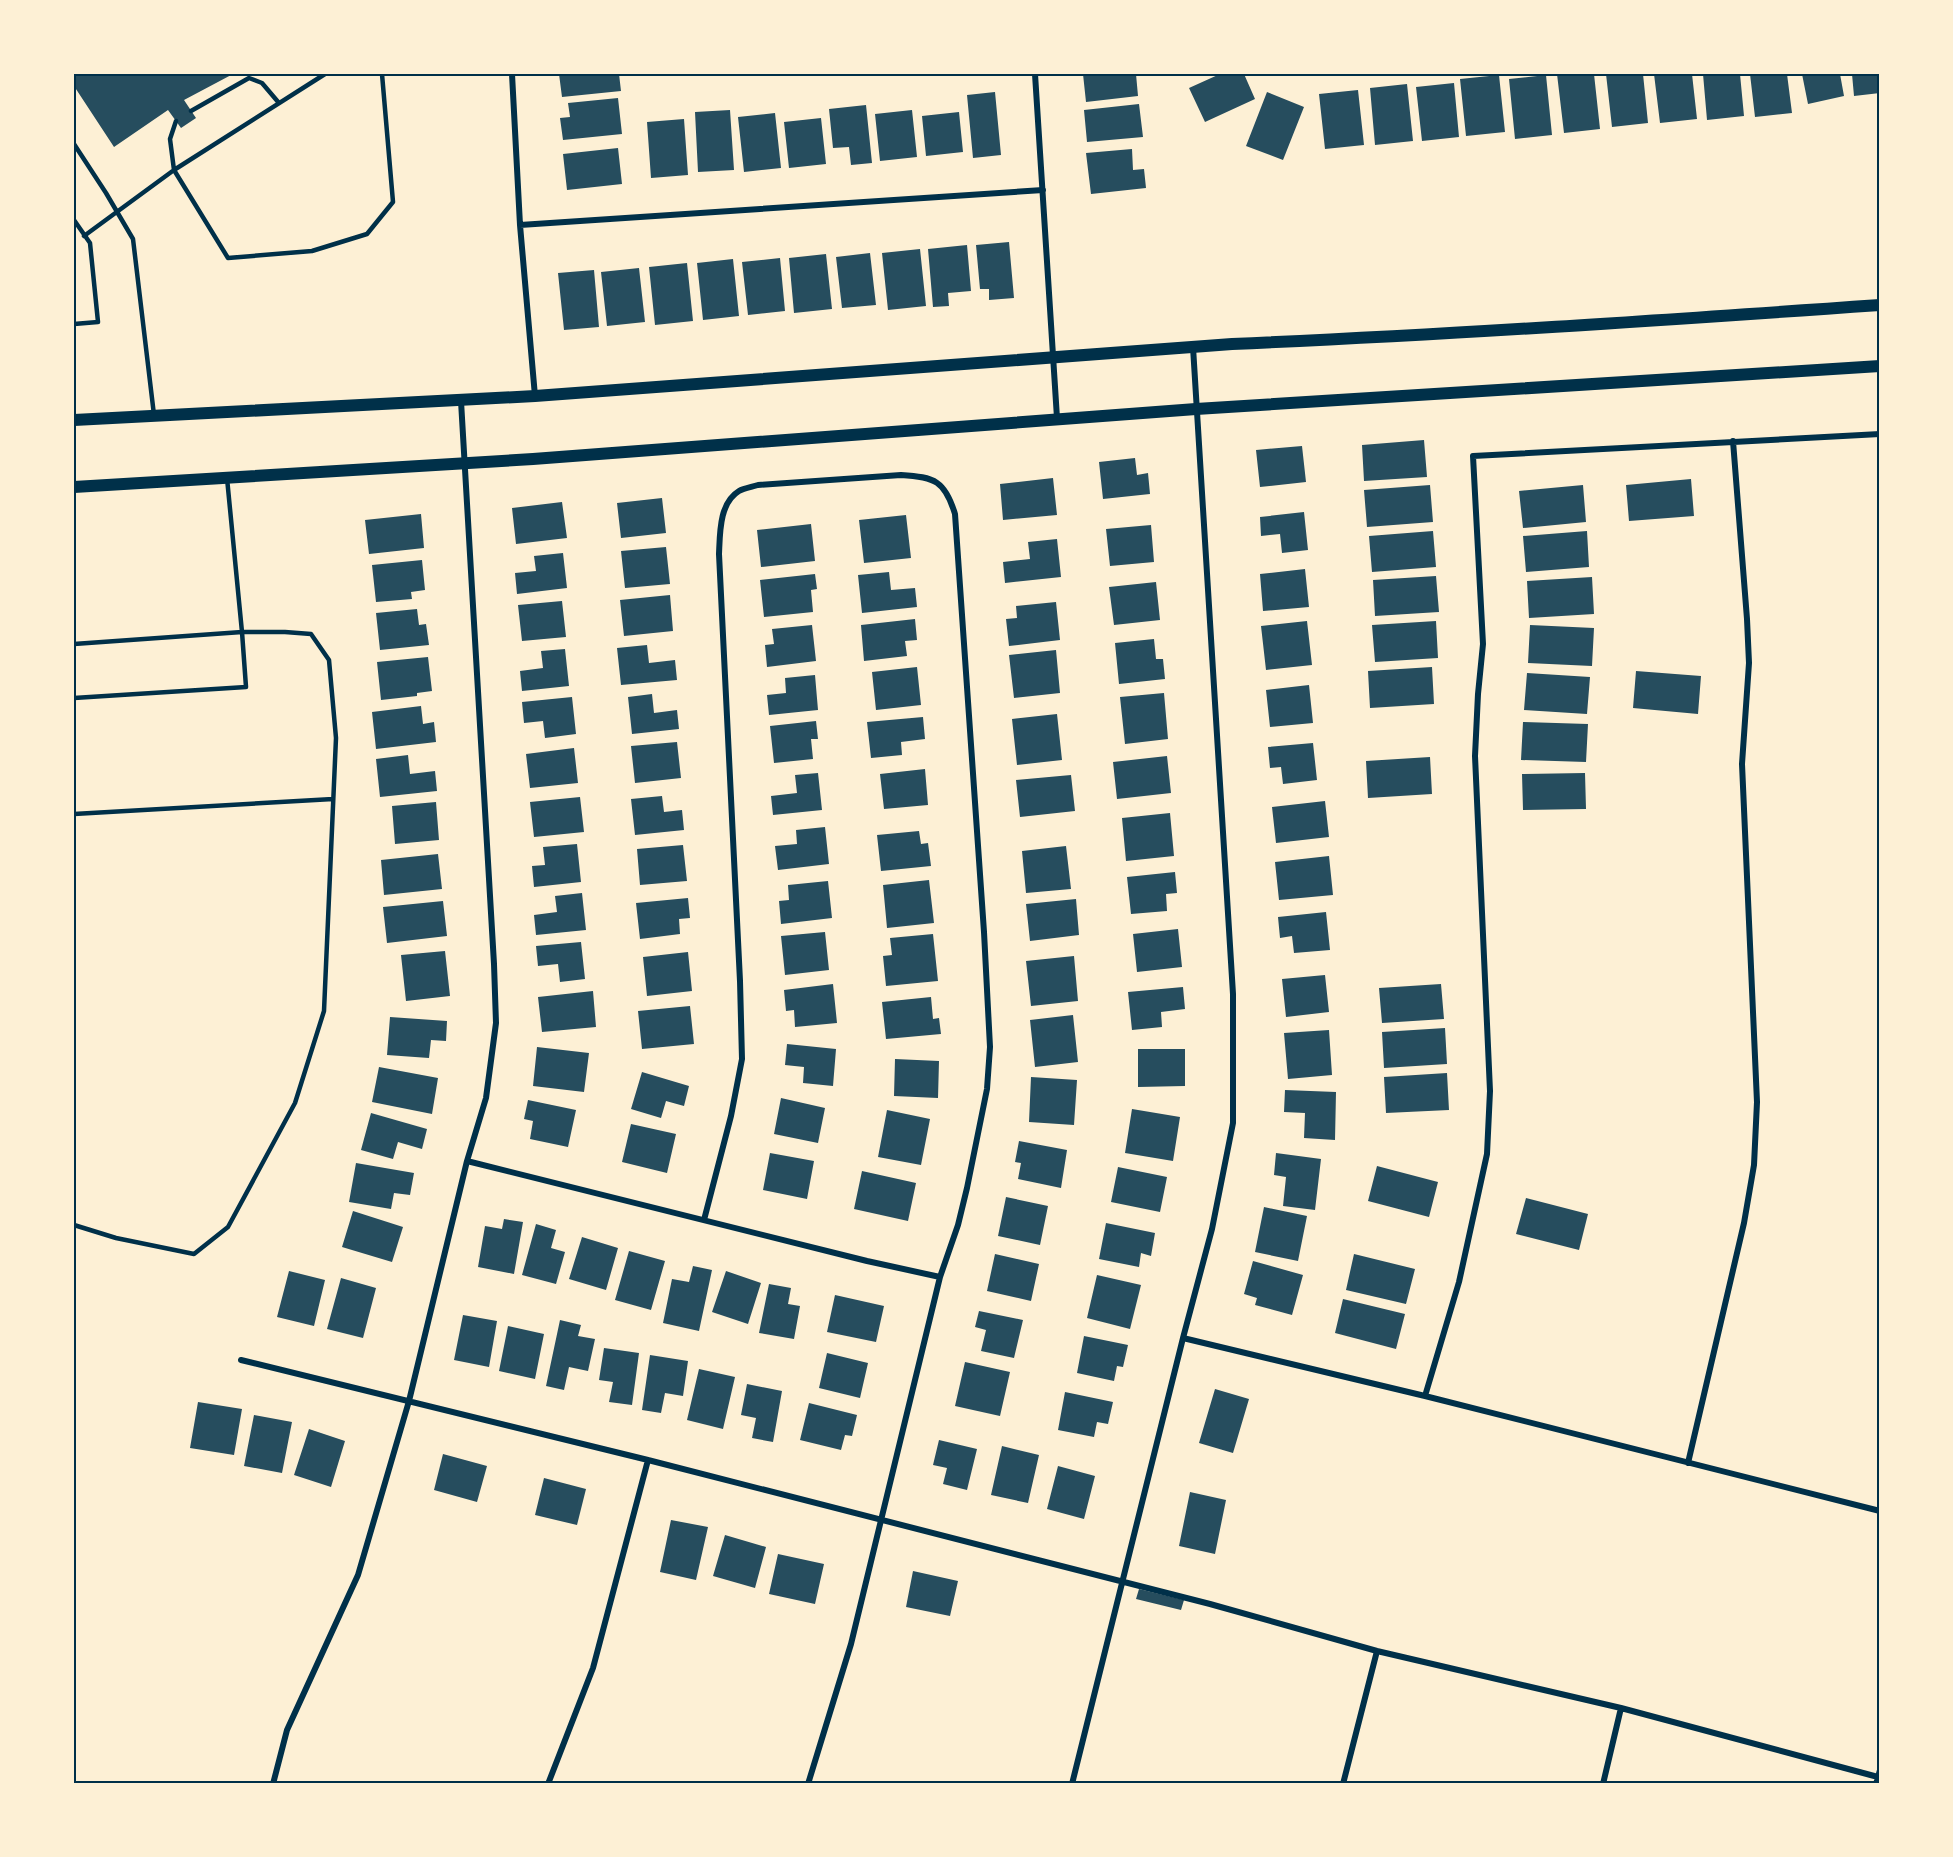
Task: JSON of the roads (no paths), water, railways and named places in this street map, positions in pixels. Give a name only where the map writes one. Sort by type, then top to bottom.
[{"type":"main road","points":[[74,420],[154,414],[461,401],[1193,347],[1580,326],[1880,305]]},
{"type":"main road","points":[[74,487],[465,464],[1057,418],[1880,366]]},
{"type":"street","points":[[512,74],[520,225],[535,396]]},
{"type":"street","points":[[1035,74],[1057,418]]},
{"type":"street","points":[[520,225],[1043,190]]},
{"type":"street","points":[[1072,1784],[1124,1582],[1182,1338],[1212,1229],[1233,1123],[1233,994],[1193,347]]},
{"type":"street","points":[[273,1784],[286,1730],[358,1575],[409,1401],[467,1161],[486,1098],[496,1023],[461,401]]},
{"type":"street","points":[[1425,1396],[1459,1282],[1487,1154],[1490,1091],[1475,756],[1482,644],[1473,456],[1880,434]]},
{"type":"street","points":[[1688,1463],[1744,1223],[1754,1165],[1757,1102],[1742,764],[1749,663],[1732,441]]},
{"type":"street","points":[[704,1220],[731,1116],[742,1059],[719,554],[723,512],[739,490],[758,486],[923,476],[935,480],[950,496],[955,514],[983,920],[990,1047],[987,1089],[958,1225],[940,1277],[851,1644],[808,1784]]},
{"type":"street","points":[[467,1161],[867,1261],[940,1277]]},
{"type":"street","points":[[1182,1338],[1425,1396],[1880,1511]]},
{"type":"street","points":[[241,1360],[648,1460],[1124,1582],[1377,1651],[1621,1708],[1878,1777]]},
{"type":"street","points":[[548,1784],[593,1668],[648,1460]]},
{"type":"street","points":[[1343,1784],[1377,1651]]},
{"type":"street","points":[[1603,1784],[1621,1708]]},
{"type":"lane","points":[[84,236],[174,170],[325,74]]},
{"type":"lane","points":[[176,121],[170,140],[174,170],[228,258],[312,251],[367,234],[393,201],[382,74]]},
{"type":"lane","points":[[191,111],[249,78],[262,83],[279,103]]},
{"type":"lane","points":[[74,144],[134,239],[154,414]]},
{"type":"lane","points":[[74,220],[90,243],[98,322],[74,324]]},
{"type":"lane","points":[[74,698],[246,687],[227,478]]},
{"type":"lane","points":[[74,644],[242,632],[311,634],[329,660],[336,738],[324,1011],[295,1103],[228,1227],[194,1254],[116,1238],[74,1225]]},
{"type":"lane","points":[[74,814],[333,799]]}]
